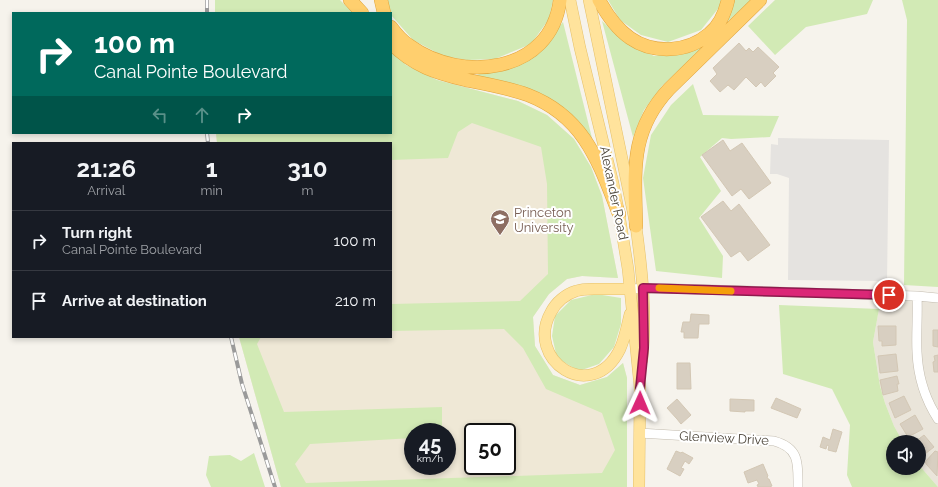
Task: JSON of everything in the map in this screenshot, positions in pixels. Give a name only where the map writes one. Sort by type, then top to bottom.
[{"type":"highway","points":[[350,0],[361,12]]},
{"type":"highway","points":[[381,0],[384,12]]},
{"type":"highway","points":[[392,27],[409,46],[436,60],[456,66],[494,66],[526,55],[539,45],[555,20],[560,0]]},
{"type":"highway","points":[[599,0],[612,20],[630,38],[647,46],[672,49],[688,46],[703,39],[714,30],[726,10],[728,0]]},
{"type":"highway","points":[[636,226],[635,178],[637,149],[649,114],[668,89],[760,0]]},
{"type":"highway","points":[[392,44],[410,59],[433,71],[509,89],[544,102],[559,113],[575,126],[592,149],[619,214]]},
{"type":"main road","name":"Alexander Road","points":[[570,0],[619,214],[628,269],[640,388]]},
{"type":"main road","name":"Alexander Road","points":[[589,0],[636,226],[643,288],[644,348],[640,388],[639,487]]},
{"type":"main road","points":[[630,289],[583,289],[575,291],[560,300],[552,309],[545,326],[545,339],[548,352],[566,372],[584,375],[601,371],[608,365],[619,350],[624,339],[632,306]]},
{"type":"street","points":[[630,289],[643,288],[917,296],[938,298]]},
{"type":"street","points":[[917,296],[918,368],[927,399],[938,419]]},
{"type":"street","name":"Glenview Drive","points":[[639,433],[774,441],[781,443],[787,446],[796,458],[798,465],[798,487]]},
{"type":"shaded area","name":"Princeton University","points":[[392,51],[406,65],[437,80],[518,101],[547,115],[574,139],[591,167],[602,196],[618,278],[582,276],[567,279],[549,294],[533,317],[535,346],[553,375],[580,385],[607,377],[623,363],[627,378],[627,487],[281,487],[239,338],[392,338],[392,142],[217,142],[216,134],[392,134]]},
{"type":"shaded area","points":[[778,138],[889,140],[887,281],[788,280],[789,178],[777,174],[770,174],[771,144],[778,145]]},
{"type":"shaded area","points":[[880,295],[938,298],[938,487],[926,473],[926,435],[899,435],[885,403],[880,386],[873,342]]},
{"type":"green space","points":[[215,0],[340,0],[352,12],[215,12]]},
{"type":"green space","points":[[388,0],[553,0],[549,19],[531,44],[495,59],[467,60],[443,56],[413,40],[392,16],[392,12],[389,12]]},
{"type":"green space","points":[[608,0],[721,0],[721,5],[701,30],[668,42],[641,35],[620,20]]},
{"type":"green space","points":[[731,0],[751,0],[726,23]]},
{"type":"green space","points":[[775,0],[873,0],[867,14],[806,27],[775,55],[748,26]]},
{"type":"green space","points":[[902,0],[938,0],[938,287],[904,285],[907,20]]},
{"type":"green space","points":[[602,21],[624,42],[654,56],[704,46],[662,86],[644,110],[633,137]]},
{"type":"green space","points":[[563,22],[593,142],[543,96],[474,76],[536,54]]},
{"type":"green space","points":[[392,51],[406,65],[437,80],[518,101],[547,115],[574,139],[591,167],[602,196],[618,278],[582,276],[567,279],[549,294],[533,317],[535,346],[553,375],[580,385],[607,377],[623,363],[627,378],[627,487],[281,487],[239,338],[260,338],[257,344],[284,412],[442,407],[442,423],[404,423],[404,439],[310,444],[295,464],[306,483],[602,473],[615,450],[602,413],[546,389],[523,348],[504,329],[392,331],[392,304],[520,301],[548,274],[547,184],[541,147],[472,123],[458,132],[448,158],[392,160],[392,142],[217,142],[216,134],[392,134]]},
{"type":"green space","points":[[693,84],[703,115],[779,116],[770,137],[722,138],[700,157],[721,191],[699,218],[723,256],[722,278],[656,271],[643,178],[651,135],[671,105]]},
{"type":"green space","points":[[596,294],[621,298],[621,324],[614,347],[599,364],[579,371],[557,358],[552,336],[555,316],[571,300]]},
{"type":"green space","points":[[779,305],[879,309],[873,342],[880,386],[885,403],[899,435],[886,435],[886,475],[926,475],[926,473],[938,487],[852,487],[847,475],[850,425],[832,389],[783,374]]},
{"type":"green space","points":[[254,453],[265,487],[211,487],[206,475],[209,456],[230,455],[241,461]]},
{"type":"building","points":[[739,43],[746,51],[749,48],[753,52],[758,47],[779,67],[773,73],[776,76],[765,87],[761,82],[756,87],[746,77],[734,90],[728,85],[720,92],[710,81],[717,74],[713,68]]},
{"type":"building","points":[[723,140],[730,151],[742,143],[771,183],[749,199],[741,189],[732,196],[702,155]]},
{"type":"building","points":[[723,201],[731,211],[739,204],[770,245],[748,261],[740,251],[731,257],[701,217]]},
{"type":"building","points":[[691,314],[709,315],[709,324],[699,324],[698,338],[684,338],[684,332],[681,332],[683,322],[690,322]]},
{"type":"building","points":[[878,326],[896,326],[896,345],[882,346],[882,341],[879,341]]},
{"type":"building","points":[[933,330],[938,330],[938,347],[933,346]]},
{"type":"building","points":[[896,354],[898,371],[880,373],[878,356]]},
{"type":"building","points":[[938,355],[938,372],[934,372],[934,356]]},
{"type":"building","points":[[677,363],[690,363],[691,389],[677,389]]},
{"type":"building","points":[[897,376],[899,384],[897,384],[898,391],[883,395],[880,380]]},
{"type":"building","points":[[904,396],[911,410],[895,418],[889,403]]},
{"type":"building","points":[[776,398],[801,409],[797,418],[771,408]]},
{"type":"building","points":[[677,399],[691,415],[681,424],[667,408]]},
{"type":"building","points":[[730,399],[754,400],[754,411],[730,411]]},
{"type":"building","points":[[915,415],[923,429],[912,435],[907,435],[900,424]]},
{"type":"building","points":[[833,429],[842,432],[836,452],[828,450],[829,446],[827,445],[826,449],[820,447],[823,437],[830,440]]},
{"type":"building","points":[[926,437],[934,447],[926,453]]},
{"type":"building","points":[[676,451],[682,452],[693,458],[689,464],[685,461],[681,468],[684,469],[680,476],[667,469]]},
{"type":"building","points":[[935,451],[938,452],[937,476],[927,465],[926,461]]},
{"type":"building","points":[[763,464],[768,476],[767,477],[772,486],[758,487],[757,485],[759,484],[757,480],[748,483],[744,472]]},
{"type":"railway","points":[[207,0],[207,12]]},
{"type":"railway","points":[[207,134],[208,142]]},
{"type":"railway","points":[[231,338],[242,384],[275,487]]},
{"type":"slow traffic","points":[[659,288],[731,291]]},
{"type":"place","name":"Princeton University","points":[[500,236]]},
{"type":"route","points":[[640,403],[644,348],[643,288],[889,295]]}]
